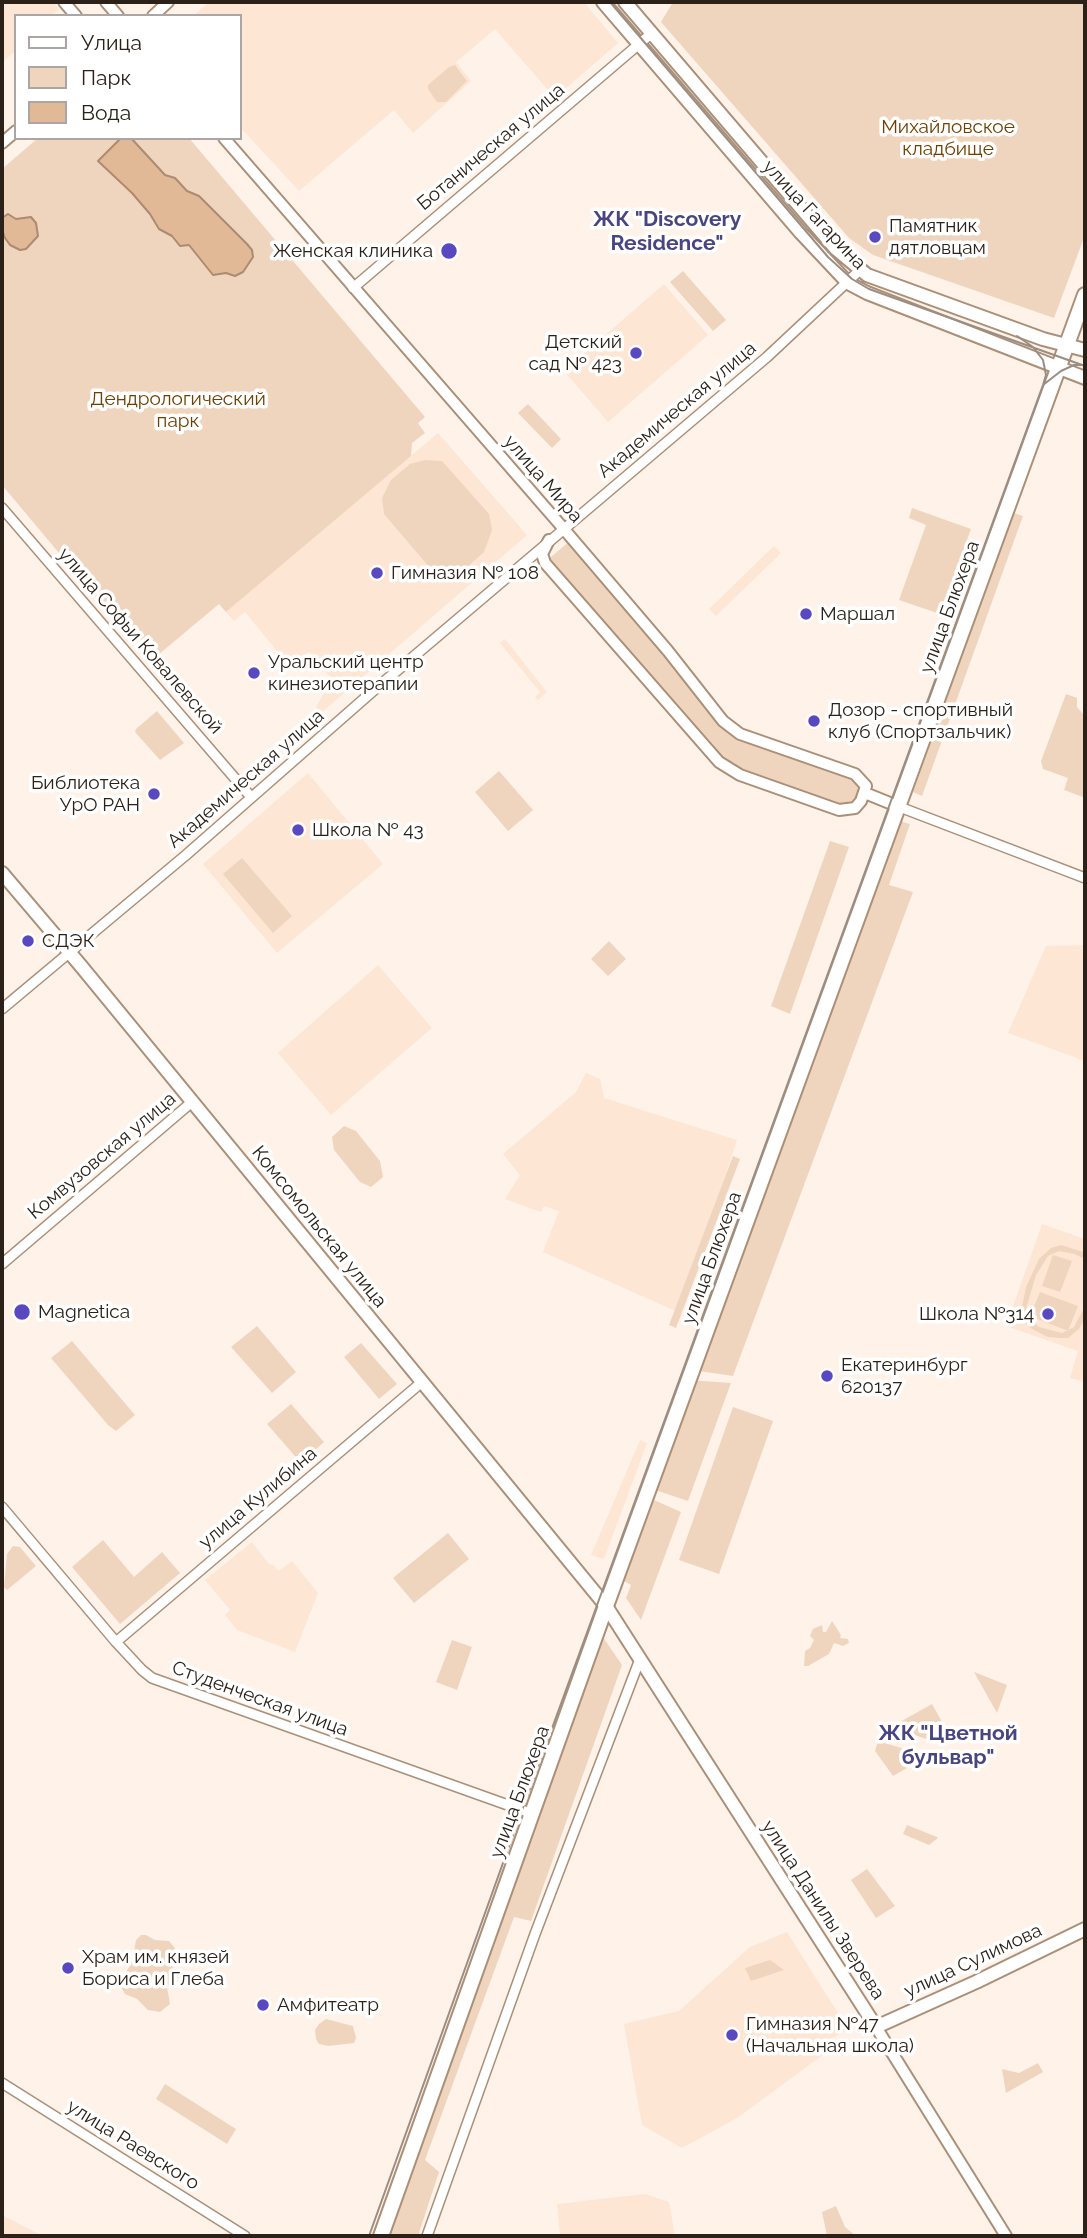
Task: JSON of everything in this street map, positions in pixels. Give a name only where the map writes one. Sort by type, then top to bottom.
[{"type":"main road","name":"улица Гагарина","points":[[603,2],[801,233],[848,283],[867,293],[1085,378]]},
{"type":"main road","name":"улица Гагарина","points":[[625,2],[836,250],[860,270],[874,279],[1043,339],[1085,350]]},
{"type":"main road","name":"улица Блюхера","points":[[381,2236],[606,1606],[1085,295]]},
{"type":"main road","name":"Комсомольская улица","points":[[2,873],[606,1606]]},
{"type":"main road","name":"улица Данилы Зверева","points":[[606,1606],[876,2027]]},
{"type":"main road","name":"улица Сулимова","points":[[876,2027],[1085,1930]]},
{"type":"street","points":[[155,14],[168,2]]},
{"type":"street","name":"Ботаническая улица","points":[[353,288],[652,33]]},
{"type":"street","name":"улица Мира","points":[[225,140],[563,528],[732,729],[753,739],[855,774],[866,786],[865,793],[855,808],[839,810],[740,775],[719,762],[545,563],[542,554],[549,540]]},
{"type":"street","name":"Академическая улица","points":[[2,1009],[186,855],[563,528],[693,421],[860,270]]},
{"type":"street","name":"улица Софьи Ковалевской","points":[[2,508],[251,797]]},
{"type":"street","name":"улица Мира","points":[[865,793],[897,806]]},
{"type":"street","points":[[897,806],[1085,878]]},
{"type":"street","name":"Комвузовская улица","points":[[2,1264],[192,1102]]},
{"type":"street","name":"улица Кулибина","points":[[116,1642],[422,1382]]},
{"type":"street","name":"Студенческая улица","points":[[2,1507],[116,1642],[142,1670],[163,1684],[533,1814]]},
{"type":"street","points":[[427,2236],[535,1934],[640,1659]]},
{"type":"street","name":"улица Данилы Зверева","points":[[876,2027],[1006,2236]]},
{"type":"street","name":"улица Раевского","points":[[2,2083],[245,2236]]},
{"type":"shaded area","points":[[2,2],[53,2],[59,9],[54,14],[14,14],[14,52],[2,63]]},
{"type":"shaded area","points":[[209,2],[584,2],[618,43],[555,98],[495,29],[456,62],[471,81],[413,133],[394,110],[299,191],[242,129],[242,14],[195,14]]},
{"type":"shaded area","name":"Детский сад № 423","points":[[664,284],[708,335],[608,422],[564,371]]},
{"type":"shaded area","name":"Гимназия № 108","points":[[438,433],[527,535],[321,713],[316,707],[334,682],[309,652],[291,668],[245,612],[234,621],[226,612]]},
{"type":"shaded area","points":[[774,546],[781,553],[716,616],[709,609]]},
{"type":"shaded area","points":[[505,639],[547,692],[538,700],[535,697],[540,692],[500,643]]},
{"type":"shaded area","name":"Школа № 43","points":[[308,773],[383,864],[277,953],[203,864]]},
{"type":"shaded area","points":[[1085,945],[1085,1061],[1008,1033],[1046,946]]},
{"type":"shaded area","points":[[378,965],[432,1028],[331,1115],[278,1053]]},
{"type":"shaded area","points":[[586,1073],[600,1079],[604,1098],[737,1140],[680,1313],[543,1252],[559,1211],[544,1206],[541,1212],[505,1199],[520,1175],[503,1154],[576,1092]]},
{"type":"shaded area","name":"Школа №314","points":[[1042,1224],[1085,1239],[1085,1382],[1070,1378],[1078,1351],[1006,1326]]},
{"type":"shaded area","points":[[640,1440],[647,1443],[604,1559],[591,1555]]},
{"type":"shaded area","points":[[252,1542],[269,1564],[279,1571],[292,1561],[318,1593],[295,1652],[237,1630],[225,1615],[230,1610],[205,1580]]},
{"type":"shaded area","name":"Гимназия №47 (Начальная школа)","points":[[787,1932],[848,2029],[828,2041],[827,2052],[737,2118],[682,2148],[642,2125],[624,2024],[679,2011],[750,1947]]},
{"type":"shaded area","points":[[645,2194],[669,2202],[675,2236],[560,2236],[557,2204]]},
{"type":"shaded area","points":[[2,2215],[43,2236],[2,2236]]},
{"type":"green space","name":"Михайловское кладбище","points":[[673,2],[1085,2],[1085,235],[1054,318],[873,255],[849,238],[661,22]]},
{"type":"green space","points":[[455,65],[467,81],[446,102],[437,102],[428,85]]},
{"type":"green space","name":"Дендрологический парк","points":[[36,140],[191,140],[425,417],[418,423],[425,433],[412,443],[411,456],[226,612],[219,604],[158,655],[100,602],[2,485],[2,169]]},
{"type":"green space","points":[[683,271],[726,320],[713,331],[670,282]]},
{"type":"green space","points":[[528,404],[561,439],[552,448],[518,413]]},
{"type":"green space","points":[[425,460],[442,461],[489,514],[492,530],[484,552],[466,568],[445,573],[430,568],[384,514],[382,498],[391,480],[410,464]]},
{"type":"green space","points":[[912,508],[971,529],[940,614],[899,600],[926,525],[909,518]]},
{"type":"green space","points":[[1014,513],[1023,516],[922,796],[913,792]]},
{"type":"green space","points":[[572,539],[732,729],[855,774],[866,786],[848,810],[730,770],[548,566],[551,557]]},
{"type":"green space","points":[[1066,694],[1077,698],[1077,707],[1085,716],[1083,797],[1064,790],[1068,778],[1043,769],[1041,761]]},
{"type":"green space","points":[[157,711],[184,743],[160,760],[135,732]]},
{"type":"green space","points":[[499,771],[533,810],[508,831],[475,792]]},
{"type":"green space","points":[[893,819],[910,824],[889,885],[913,892],[733,1376],[692,1370]]},
{"type":"green space","points":[[830,841],[849,847],[790,1014],[771,1006]]},
{"type":"green space","points":[[242,858],[292,916],[273,933],[223,874]]},
{"type":"green space","points":[[609,941],[626,959],[608,976],[591,959]]},
{"type":"green space","points":[[344,1126],[356,1131],[380,1161],[383,1177],[371,1187],[360,1182],[334,1150],[332,1137]]},
{"type":"green space","points":[[733,1156],[740,1159],[676,1328],[669,1325]]},
{"type":"green space","points":[[1061,1245],[1083,1252],[1085,1259],[1059,1251],[1048,1256],[1036,1275],[1026,1309],[1028,1318],[1039,1327],[1062,1333],[1074,1327],[1085,1306],[1085,1319],[1079,1329],[1068,1338],[1048,1337],[1032,1329],[1023,1321],[1021,1312],[1026,1287],[1039,1259],[1051,1248]]},
{"type":"green space","points":[[1053,1255],[1072,1261],[1060,1292],[1042,1286]]},
{"type":"green space","points":[[1040,1292],[1078,1306],[1068,1331],[1030,1316]]},
{"type":"green space","points":[[257,1326],[296,1372],[272,1393],[231,1347]]},
{"type":"green space","points":[[72,1341],[135,1415],[116,1431],[51,1358]]},
{"type":"green space","points":[[361,1343],[397,1384],[379,1399],[344,1357]]},
{"type":"green space","points":[[689,1380],[731,1383],[688,1501],[649,1488]]},
{"type":"green space","points":[[291,1404],[324,1442],[301,1463],[267,1424]]},
{"type":"green space","points":[[733,1407],[773,1421],[719,1574],[679,1560]]},
{"type":"green space","points":[[654,1500],[681,1512],[641,1620],[626,1598],[631,1585],[624,1581]]},
{"type":"green space","points":[[448,1533],[469,1559],[414,1603],[393,1578]]},
{"type":"green space","points":[[103,1540],[134,1577],[162,1552],[180,1573],[120,1624],[72,1567]]},
{"type":"green space","points":[[13,1546],[20,1547],[36,1566],[7,1590],[4,1587],[7,1554]]},
{"type":"green space","points":[[832,1621],[841,1635],[840,1638],[848,1639],[849,1643],[843,1646],[834,1643],[829,1654],[804,1666],[805,1651],[814,1640],[810,1636],[813,1629],[822,1625],[823,1632],[826,1632]]},
{"type":"green space","points":[[603,1637],[622,1665],[531,1921],[514,1917],[425,2160],[439,2172],[418,2236],[385,2236]]},
{"type":"green space","points":[[452,1640],[472,1647],[457,1690],[436,1682]]},
{"type":"green space","points":[[974,1672],[1007,1685],[997,1713]]},
{"type":"green space","points":[[932,1704],[946,1729],[938,1743],[891,1727]]},
{"type":"green space","points":[[878,1741],[928,1756],[893,1776],[875,1751]]},
{"type":"green space","points":[[907,1825],[938,1838],[929,1845],[903,1834]]},
{"type":"green space","points":[[867,1869],[895,1906],[876,1918],[851,1880]]},
{"type":"green space","points":[[141,1935],[155,1940],[169,1941],[175,1948],[170,1962],[176,1973],[167,1987],[170,2004],[160,2012],[148,2010],[137,1999],[125,1994],[121,1987],[122,1979],[132,1962],[136,1940]]},
{"type":"green space","points":[[770,1960],[784,1970],[751,1981],[745,1968]]},
{"type":"green space","points":[[326,2019],[353,2026],[356,2038],[354,2043],[328,2046],[319,2044],[315,2030]]},
{"type":"green space","points":[[1038,2063],[1043,2072],[1006,2093],[1002,2069],[1019,2073]]},
{"type":"green space","points":[[165,2084],[236,2129],[227,2144],[156,2099]]},
{"type":"green space","points":[[836,2206],[845,2227],[856,2236],[827,2236],[822,2212]]},
{"type":"water","points":[[119,140],[133,140],[165,175],[175,178],[187,191],[199,196],[247,244],[253,257],[243,272],[235,276],[226,273],[213,275],[189,245],[180,246],[172,236],[159,229],[132,193],[98,161]]},
{"type":"water","points":[[8,214],[16,219],[31,217],[36,223],[38,236],[26,249],[20,250],[10,245],[5,238],[2,218]]},
{"type":"tram line","points":[[610,2],[828,257],[852,279],[869,289],[1085,366]]},
{"type":"tram line","points":[[369,2236],[1043,385],[1046,375],[1043,360],[1033,347],[1017,336]]},
{"type":"tram line","points":[[1043,385],[1061,371],[1074,365],[1083,365]]},
{"type":"place","name":"Памятник дятловцам","points":[[875,237]]},
{"type":"place","name":"Женская клиника","points":[[449,251]]},
{"type":"place","name":"Детский сад № 423","points":[[636,353]]},
{"type":"place","name":"Гимназия № 108","points":[[377,573]]},
{"type":"place","name":"Маршал","points":[[806,614]]},
{"type":"place","name":"Уральский центр кинезиотерапии","points":[[254,673]]},
{"type":"place","name":"Дозор - спортивный клуб (Спортзальчик)","points":[[814,721]]},
{"type":"place","name":"Библиотека УрО РАН","points":[[154,794]]},
{"type":"place","name":"Школа № 43","points":[[298,830]]},
{"type":"place","name":"СДЭК","points":[[28,941]]},
{"type":"place","name":"Magnetica","points":[[22,1312]]},
{"type":"place","name":"Школа №314","points":[[1048,1314]]},
{"type":"place","name":"Екатеринбург 620137","points":[[827,1376]]},
{"type":"place","name":"Храм им. князей Бориса и Глеба","points":[[68,1968]]},
{"type":"place","name":"Амфитеатр","points":[[263,2005]]},
{"type":"place","name":"Гимназия №47 (Начальная школа)","points":[[732,2035]]},
{"type":"district","name":"ЖК \"Discovery Residence\"","points":[[667,232]]},
{"type":"district","name":"ЖК \"Цветной бульвар\"","points":[[948,1746]]}]
